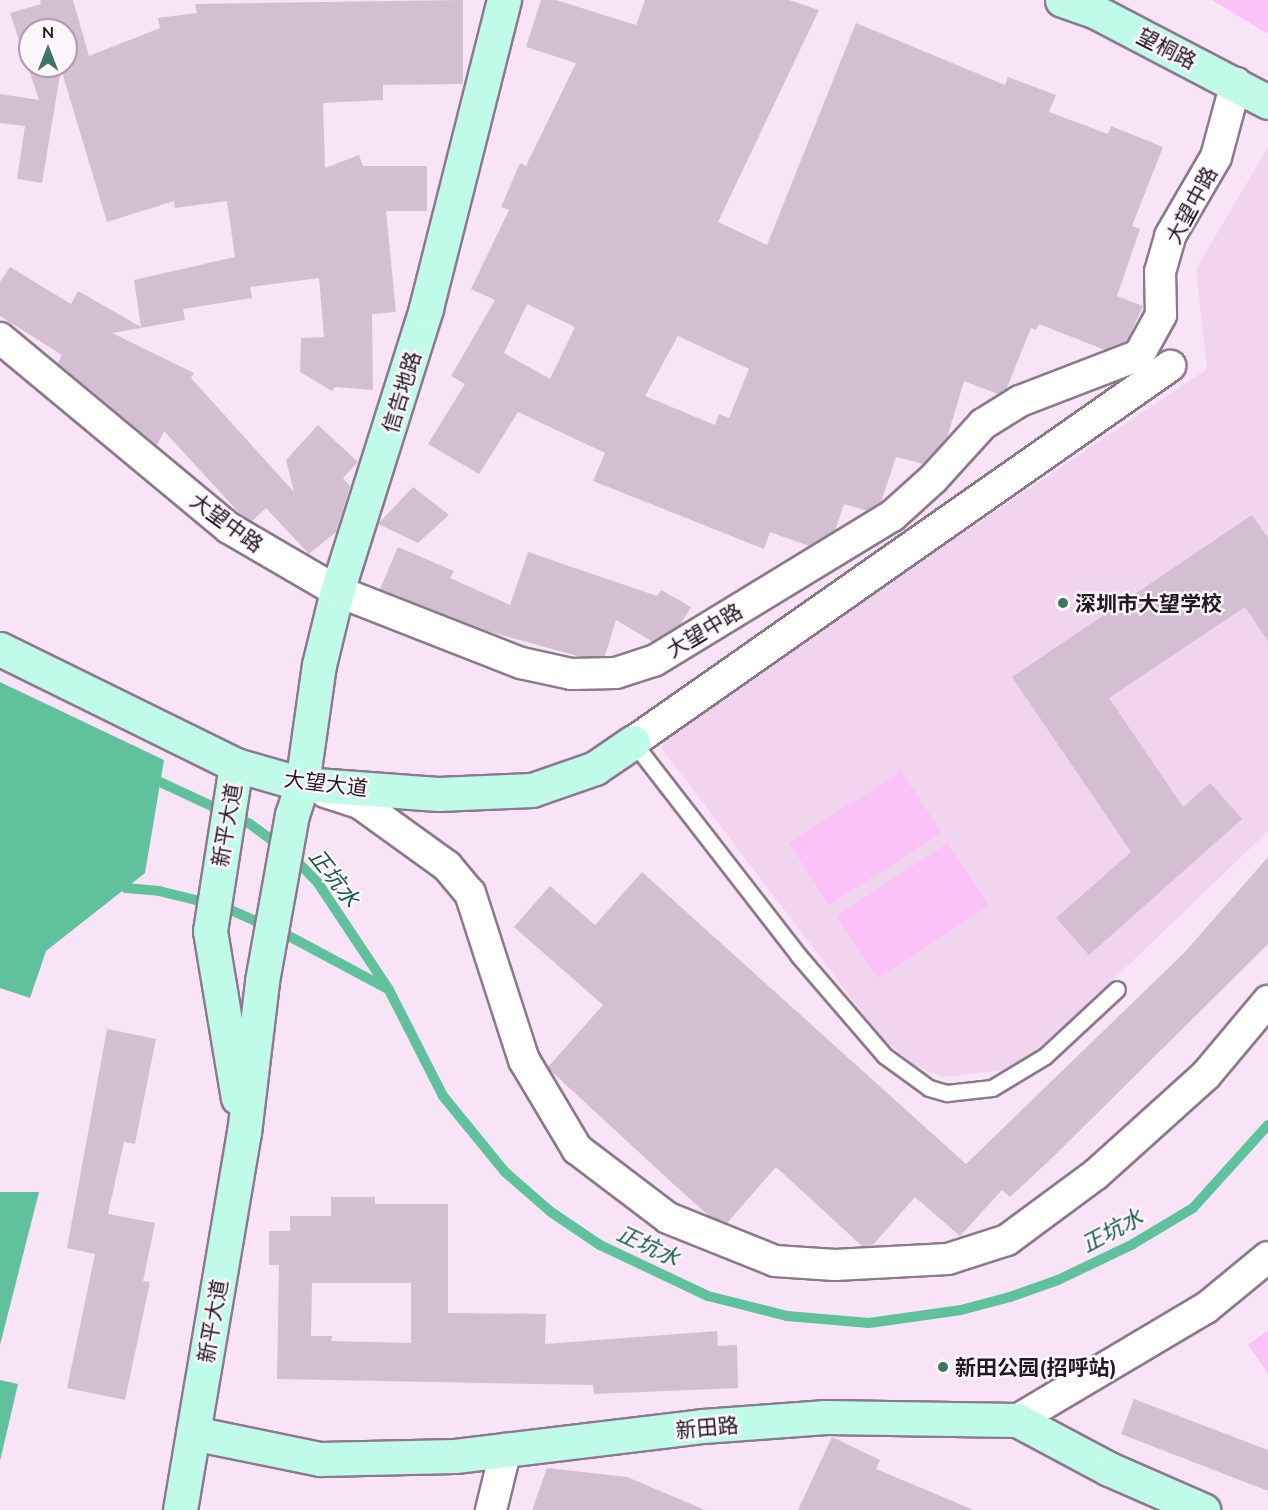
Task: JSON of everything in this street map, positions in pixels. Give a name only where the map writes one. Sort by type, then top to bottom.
[{"type":"street","name":"信告地路","points":[[297,800],[319,665],[337,591],[426,308],[504,0]]},
{"type":"street","name":"望桐路","points":[[1062,0],[1236,83],[1268,102]]},
{"type":"street","name":"大望中路","points":[[0,338],[229,528],[337,591],[521,663],[571,674],[616,673],[654,661],[892,516],[933,479],[983,424],[1020,400],[1139,355],[1161,315],[1160,272],[1170,236],[1216,157],[1236,83]]},
{"type":"street","points":[[633,742],[1170,366]]},
{"type":"street","name":"大望大道","points":[[0,649],[233,781],[297,800],[532,790],[595,768],[633,742]]},
{"type":"street","name":"新平大道","points":[[233,781],[212,899],[213,957],[244,1133]]},
{"type":"street","points":[[297,800],[362,804],[447,866],[470,893],[524,1060],[577,1149],[668,1218],[775,1261],[846,1265],[948,1258],[1007,1240],[1095,1175],[1197,1083],[1268,1001]]},
{"type":"street","name":"新平大道","points":[[180,1510],[244,1133],[262,981],[297,800]]},
{"type":"street","points":[[1017,1420],[1206,1308],[1268,1257]]},
{"type":"street","name":"新田路","points":[[193,1433],[320,1459],[455,1456],[826,1417],[1017,1420],[1109,1469],[1203,1510]]},
{"type":"street","points":[[491,1510],[506,1449]]},
{"type":"lane","points":[[633,742],[805,963],[885,1056],[929,1088],[947,1093],[992,1088],[1045,1056],[1117,989]]},
{"type":"shaded area","points":[[1212,0],[1268,0],[1268,34]]},
{"type":"shaded area","name":"深圳市大望学校","points":[[1268,147],[1268,831],[1039,1051],[1005,1070],[943,1077],[915,1065],[881,1037],[655,740],[1207,369],[1196,269]]},
{"type":"shaded area","points":[[0,682],[164,760],[145,873],[46,951],[30,998],[0,988]]},
{"type":"shaded area","points":[[901,771],[942,833],[829,905],[789,843]]},
{"type":"shaded area","points":[[948,843],[989,906],[877,978],[836,916]]},
{"type":"shaded area","points":[[0,1192],[39,1192],[0,1345]]},
{"type":"shaded area","points":[[1268,1330],[1268,1373],[1248,1345]]},
{"type":"shaded area","points":[[0,1380],[18,1384],[0,1461]]},
{"type":"building","points":[[40,0],[73,0],[89,56],[160,28],[158,18],[197,13],[195,4],[463,0],[463,84],[383,85],[383,100],[323,103],[325,168],[359,155],[363,166],[427,166],[427,211],[386,211],[396,312],[372,314],[373,390],[335,387],[332,391],[300,372],[301,338],[324,337],[319,278],[250,287],[252,298],[183,309],[185,320],[112,333],[194,373],[191,378],[294,492],[286,460],[318,425],[358,462],[343,478],[350,486],[336,532],[309,554],[266,508],[252,521],[242,516],[164,431],[157,445],[58,363],[62,355],[0,316],[0,282],[10,267],[71,304],[78,291],[141,327],[134,280],[235,257],[227,201],[175,208],[174,201],[107,222],[64,78],[78,78],[78,18],[18,18],[18,37],[10,13],[41,4]]},
{"type":"building","points":[[541,0],[556,0],[636,25],[645,0],[789,0],[819,10],[718,222],[767,245],[856,23],[1005,85],[1008,77],[1056,95],[1049,112],[1108,134],[1111,126],[1163,147],[1132,226],[1140,229],[1117,296],[1143,306],[1127,341],[1105,350],[1039,324],[1036,330],[1031,328],[1006,390],[998,394],[964,381],[947,438],[923,464],[896,457],[881,502],[868,511],[844,504],[835,531],[809,546],[770,532],[764,549],[593,481],[605,453],[518,412],[479,474],[428,444],[465,384],[451,376],[495,300],[471,289],[509,210],[501,207],[520,163],[526,166],[576,63],[526,47]],"holes":[[[527,304],[575,327],[550,379],[504,353]],[[678,336],[749,369],[729,418],[719,414],[715,425],[645,396]]]},
{"type":"building","points":[[32,78],[60,78],[42,183],[17,179],[25,126],[0,123],[0,94],[39,100]]},
{"type":"building","points":[[413,487],[449,515],[418,543],[378,524]]},
{"type":"building","points":[[1252,515],[1268,538],[1268,641],[1245,607],[1109,698],[1183,807],[1210,783],[1242,819],[1089,955],[1056,918],[1131,852],[1012,677]]},
{"type":"building","points":[[398,547],[454,571],[450,578],[510,605],[528,552],[657,596],[661,590],[691,607],[680,625],[653,642],[616,620],[605,656],[581,657],[487,631],[380,589]]},
{"type":"building","points":[[1268,857],[1268,944],[1054,1156],[1010,1197],[1002,1190],[960,1236],[915,1197],[872,1246],[862,1246],[776,1167],[727,1223],[709,1216],[548,1067],[603,1005],[514,927],[550,886],[595,925],[642,872],[966,1164],[1184,953]]},
{"type":"building","points":[[107,1029],[156,1039],[135,1144],[124,1142],[108,1214],[155,1223],[143,1281],[150,1282],[125,1400],[67,1388],[95,1254],[67,1248]]},
{"type":"building","points":[[331,1197],[375,1197],[375,1204],[448,1204],[448,1313],[546,1314],[545,1344],[717,1331],[718,1346],[737,1345],[738,1388],[594,1394],[593,1385],[277,1379],[279,1265],[269,1265],[269,1231],[290,1231],[290,1216],[331,1216]],"holes":[[[312,1283],[411,1283],[411,1343],[331,1341],[332,1336],[311,1336]]]},
{"type":"building","points":[[1134,1399],[1268,1450],[1268,1491],[1121,1434]]},
{"type":"building","points":[[832,1437],[880,1460],[876,1469],[974,1510],[798,1510]]},
{"type":"building","points":[[547,1468],[627,1477],[705,1510],[532,1510]]},
{"type":"waterway","name":"正坑水","points":[[160,782],[250,824],[288,852],[318,883],[389,990],[443,1096],[505,1172],[551,1212],[600,1245],[708,1296],[787,1316],[869,1323],[961,1310],[1010,1297],[1058,1280],[1133,1244],[1193,1208],[1268,1125]]},
{"type":"waterway","points":[[126,888],[159,891],[224,907],[287,935],[386,988]]},
{"type":"place","name":"深圳市大望学校","points":[[1063,603]]},
{"type":"place","name":"新田公园(招呼站)","points":[[943,1367]]}]
